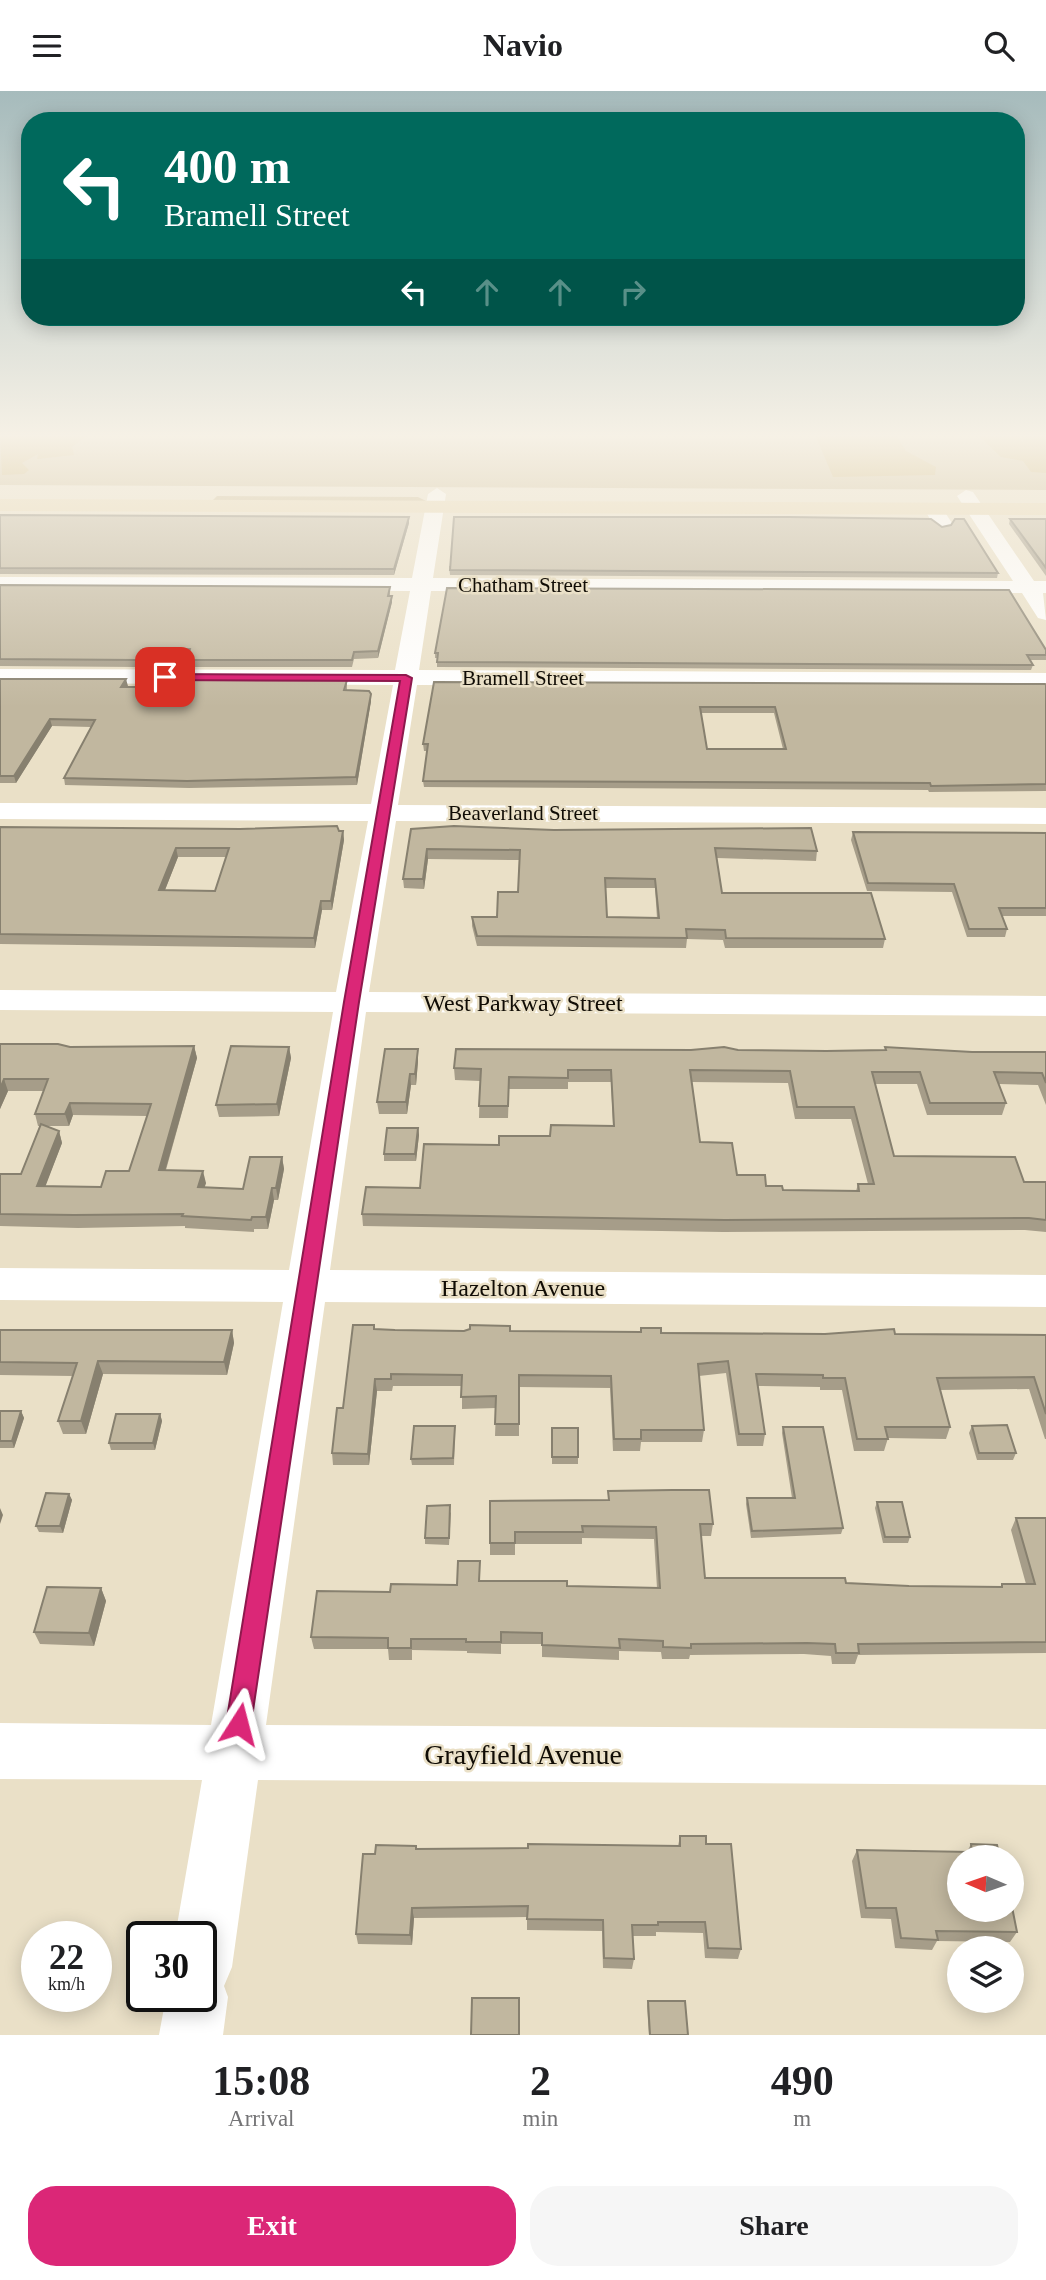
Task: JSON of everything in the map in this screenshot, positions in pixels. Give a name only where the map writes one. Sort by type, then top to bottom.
[{"type":"street","points":[[208,1921],[351,1002],[432,526]]},
{"type":"street","points":[[989,526],[1037,587],[1046,613]]},
{"type":"street","name":"Chatham Street","points":[[0,583],[1037,587]]},
{"type":"street","name":"Bramell Street","points":[[0,676],[1046,680]]},
{"type":"street","name":"Beaverland Street","points":[[0,811],[1046,816]]},
{"type":"street","name":"West Parkway Street","points":[[0,1000],[1046,1006]]},
{"type":"street","name":"Hazelton Avenue","points":[[0,1284],[1046,1291]]},
{"type":"street","name":"Grayfield Avenue","points":[[0,1751],[1046,1756]]},
{"type":"street","points":[[191,2035],[195,2012]]},
{"type":"building","points":[[0,526],[406,526],[394,569],[0,568]]},
{"type":"building","points":[[453,526],[968,526],[998,573],[450,570]]},
{"type":"building","points":[[1015,526],[1046,526],[1046,568]]},
{"type":"building","points":[[0,585],[390,587],[388,596],[392,596],[378,651],[354,652],[352,660],[188,660],[190,649],[143,649],[137,660],[0,659]]},
{"type":"building","points":[[447,588],[1009,590],[1046,650],[1046,655],[1027,655],[1033,665],[437,662],[438,653],[435,653]]},
{"type":"building","points":[[0,679],[126,679],[121,687],[182,687],[183,679],[347,680],[344,690],[369,691],[371,694],[356,777],[187,781],[64,778],[95,720],[50,719],[14,776],[0,776]]},
{"type":"building","points":[[434,682],[1046,685],[1046,784],[931,786],[930,783],[423,781],[428,744],[423,744]],"holes":[[[700,707],[775,707],[786,749],[707,749]]]},
{"type":"building","points":[[337,826],[339,831],[343,831],[331,901],[321,901],[314,938],[0,934],[0,827],[240,829]],"holes":[[[176,848],[229,848],[215,891],[159,890]]]},
{"type":"building","points":[[454,826],[554,830],[811,828],[817,851],[715,848],[722,893],[871,893],[885,939],[726,938],[725,930],[686,929],[687,938],[477,936],[472,917],[497,917],[498,892],[518,892],[520,850],[427,849],[423,879],[403,879],[411,829]],"holes":[[[605,878],[655,879],[659,918],[607,917]]]},
{"type":"building","points":[[853,832],[1046,833],[1046,908],[999,908],[1007,929],[969,929],[954,884],[868,883]]},
{"type":"building","points":[[0,1044],[58,1044],[70,1047],[194,1046],[159,1170],[203,1171],[198,1187],[243,1189],[250,1157],[282,1157],[276,1188],[272,1188],[266,1217],[252,1217],[251,1220],[182,1216],[183,1214],[0,1214],[0,1174],[21,1174],[41,1124],[59,1131],[37,1186],[101,1187],[106,1171],[129,1171],[151,1104],[70,1103],[65,1114],[35,1114],[48,1079],[4,1079],[0,1089]]},
{"type":"building","points":[[231,1046],[289,1047],[277,1104],[216,1105]]},
{"type":"building","points":[[724,1047],[738,1050],[886,1050],[885,1047],[972,1052],[1046,1052],[1046,1083],[1042,1073],[994,1072],[1006,1103],[930,1103],[920,1072],[872,1072],[894,1156],[1015,1157],[1024,1182],[1046,1182],[1046,1220],[725,1220],[362,1214],[366,1187],[420,1188],[424,1144],[499,1145],[499,1136],[550,1136],[551,1125],[614,1126],[611,1070],[568,1070],[568,1078],[509,1077],[508,1106],[479,1106],[481,1069],[454,1068],[456,1049],[691,1050]],"holes":[[[690,1070],[790,1071],[797,1107],[854,1107],[874,1184],[858,1184],[859,1191],[783,1190],[782,1186],[766,1186],[765,1175],[737,1175],[732,1143],[700,1142]]]},
{"type":"building","points":[[385,1049],[418,1049],[415,1074],[410,1074],[406,1102],[377,1102]]},
{"type":"building","points":[[387,1128],[418,1128],[415,1154],[384,1154]]},
{"type":"building","points":[[353,1325],[374,1325],[374,1329],[464,1331],[470,1329],[470,1325],[510,1326],[510,1331],[641,1332],[641,1328],[661,1328],[661,1333],[825,1334],[894,1329],[895,1334],[1046,1335],[1046,1414],[1034,1377],[937,1378],[950,1427],[885,1427],[888,1439],[857,1439],[845,1378],[756,1374],[765,1434],[739,1434],[728,1361],[698,1364],[704,1430],[641,1430],[641,1439],[614,1439],[611,1376],[519,1375],[519,1424],[495,1424],[496,1396],[461,1397],[462,1375],[391,1374],[391,1379],[375,1379],[368,1454],[332,1453],[337,1408],[343,1408]]},
{"type":"building","points":[[0,1330],[232,1330],[224,1362],[98,1361],[81,1421],[58,1421],[77,1363],[0,1362]]},
{"type":"building","points":[[0,1411],[21,1411],[12,1441],[0,1441]]},
{"type":"building","points":[[116,1414],[160,1414],[153,1443],[109,1443]]},
{"type":"building","points":[[1007,1425],[1016,1453],[979,1453],[972,1426]]},
{"type":"building","points":[[414,1426],[455,1426],[453,1458],[411,1459]]},
{"type":"building","points":[[783,1427],[823,1427],[843,1528],[752,1531],[747,1498],[795,1498]]},
{"type":"building","points":[[552,1428],[578,1428],[578,1457],[552,1457]]},
{"type":"building","points":[[709,1490],[713,1524],[700,1524],[705,1578],[845,1578],[846,1583],[909,1586],[1002,1587],[1002,1584],[1035,1584],[1016,1518],[1046,1518],[1046,1642],[858,1644],[859,1653],[836,1653],[835,1644],[807,1643],[691,1644],[691,1648],[663,1647],[663,1641],[619,1639],[620,1648],[542,1645],[542,1633],[501,1632],[501,1642],[411,1639],[411,1648],[388,1648],[388,1638],[311,1637],[317,1591],[390,1592],[391,1584],[457,1585],[458,1561],[480,1561],[479,1581],[567,1581],[567,1586],[660,1588],[656,1527],[582,1526],[583,1532],[515,1532],[515,1543],[490,1543],[490,1501],[609,1500],[608,1491]]},
{"type":"building","points":[[46,1493],[69,1494],[60,1526],[36,1526]]},
{"type":"building","points":[[877,1502],[902,1502],[910,1537],[885,1537]]},
{"type":"building","points":[[450,1505],[449,1538],[425,1538],[427,1506]]},
{"type":"building","points":[[47,1587],[101,1588],[89,1633],[34,1632]]},
{"type":"building","points":[[680,1836],[706,1836],[706,1844],[731,1844],[741,1949],[708,1948],[705,1922],[658,1922],[658,1925],[632,1925],[634,1959],[604,1958],[603,1920],[527,1919],[528,1906],[412,1908],[410,1935],[356,1934],[363,1854],[375,1854],[376,1845],[416,1846],[416,1849],[528,1848],[528,1844],[680,1846]]},
{"type":"building","points":[[857,1850],[947,1852],[947,1922],[1015,1922],[1017,1932],[936,1931],[938,1940],[901,1938],[896,1908],[866,1908]]},
{"type":"building","points":[[472,1998],[519,1998],[519,2035],[471,2035]]},
{"type":"building","points":[[648,2001],[685,2001],[688,2035],[650,2035]]},
{"type":"route","points":[[165,677],[406,678],[351,1002],[239,1724]]}]
